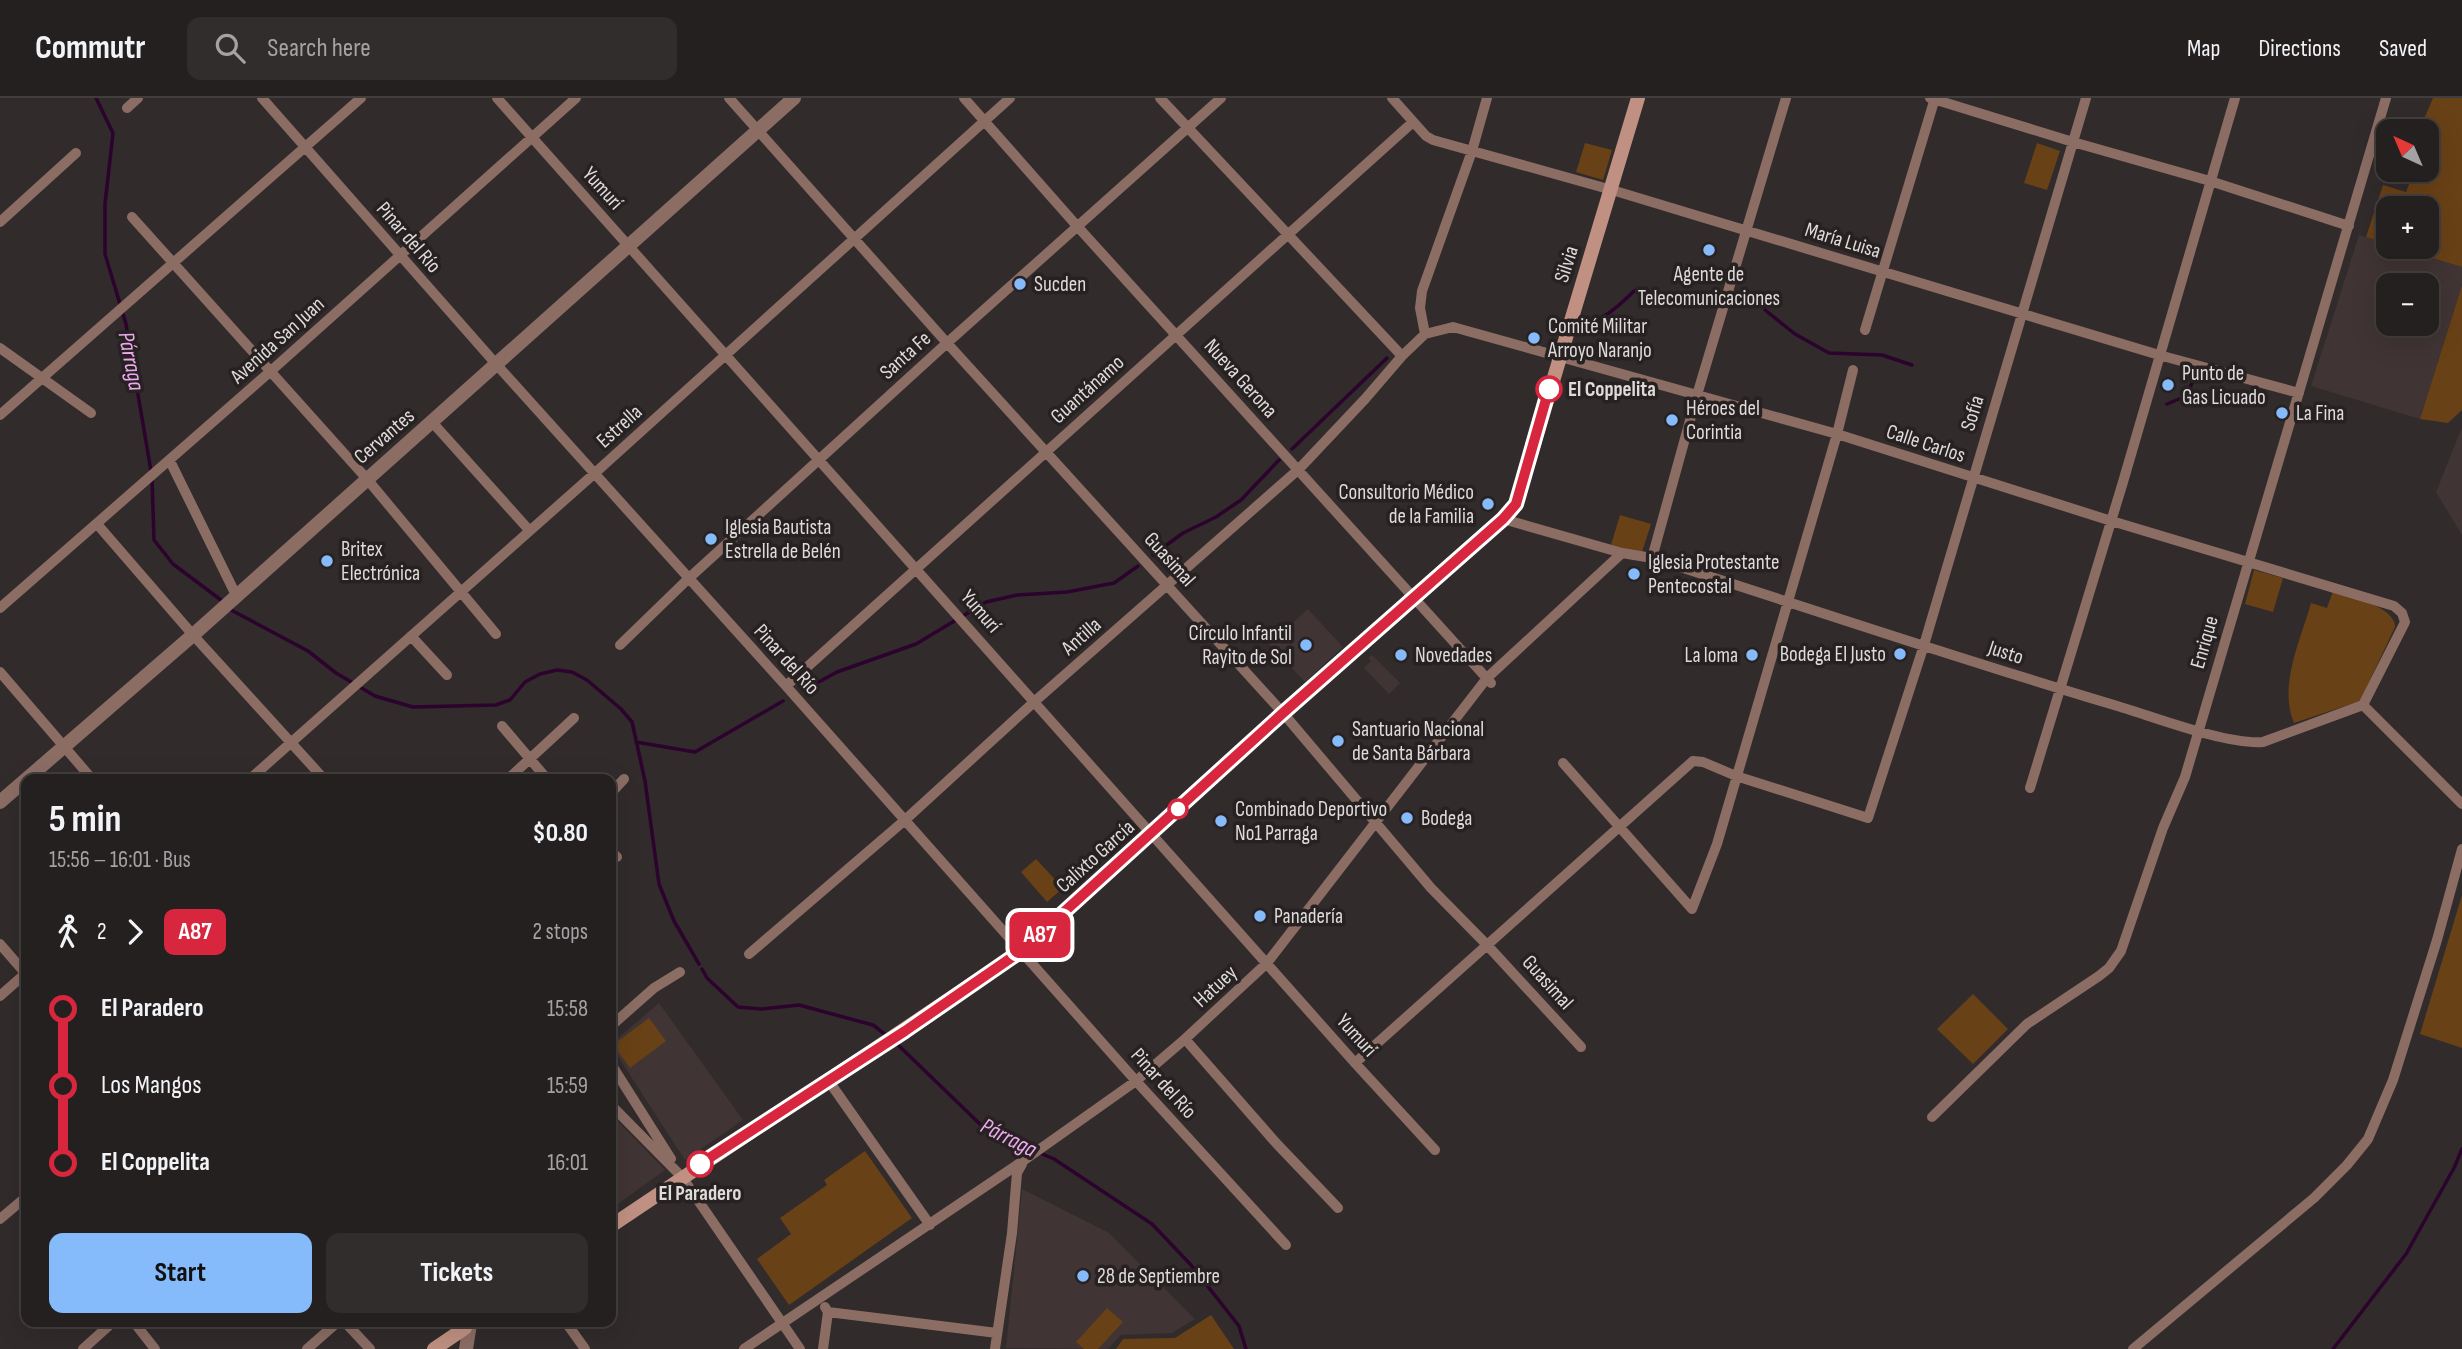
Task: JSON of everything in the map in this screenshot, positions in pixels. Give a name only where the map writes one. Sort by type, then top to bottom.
[{"type":"main road","name":"Silvia","points":[[1503,519],[1516,504],[1638,98]]},
{"type":"main road","name":"Calixto García","points":[[616,1223],[1021,951],[1283,713],[1503,519]]},
{"type":"main road","points":[[434,1349],[462,1327]]},
{"type":"street","points":[[127,108],[138,98]]},
{"type":"street","name":"Pinar del Río","points":[[262,98],[1136,1081],[1286,1245]]},
{"type":"street","points":[[0,415],[361,98]]},
{"type":"street","name":"Yumurí","points":[[497,98],[1435,1150]]},
{"type":"street","name":"Avenida San Juan","points":[[0,608],[165,465],[576,98]]},
{"type":"street","name":"Guasimal","points":[[729,98],[1283,713],[1431,888],[1581,1047]]},
{"type":"street","name":"Cervantes","points":[[32,774],[193,635],[793,98]]},
{"type":"street","name":"Nueva Gerona","points":[[964,98],[1489,680]]},
{"type":"street","name":"Estrella","points":[[256,774],[595,473],[1010,98]]},
{"type":"street","points":[[1160,98],[1286,235],[1402,355]]},
{"type":"street","name":"Santa Fe","points":[[620,645],[688,579],[947,343],[1221,98]]},
{"type":"street","name":"María Luisa","points":[[1392,98],[1433,140],[1612,190],[2159,355],[2299,393]]},
{"type":"street","points":[[1425,334],[1420,308],[1422,291],[1488,98]]},
{"type":"street","points":[[1652,558],[1786,98]]},
{"type":"street","points":[[1865,330],[1933,98],[2210,181],[2349,226]]},
{"type":"street","name":"Sofía","points":[[1736,776],[1868,818],[1924,645],[2086,98]]},
{"type":"street","points":[[2030,788],[2235,98]]},
{"type":"street","name":"Enrique","points":[[1932,1117],[2027,1024],[2099,976],[2116,960],[2162,828],[2185,777],[2386,98]]},
{"type":"street","name":"Guantánamo","points":[[786,686],[1413,121]]},
{"type":"street","points":[[0,222],[76,153]]},
{"type":"street","points":[[132,217],[367,478],[496,634]]},
{"type":"street","name":"Calle Carlos","points":[[1425,334],[1453,327],[1838,434],[1972,478],[2394,606],[2402,613],[2405,622],[2363,705]]},
{"type":"street","name":"Antilla","points":[[749,954],[905,820],[1034,702],[1299,470],[1402,355],[1425,334]]},
{"type":"street","points":[[0,348],[90,413]]},
{"type":"street","points":[[1563,763],[1692,909],[1717,844],[1838,434],[1853,370]]},
{"type":"street","points":[[432,422],[529,530]]},
{"type":"street","points":[[165,465],[229,602]]},
{"type":"street","name":"Justo","points":[[1503,519],[1622,553],[1652,558],[2059,689],[2246,742],[2263,742],[2363,705]]},
{"type":"street","points":[[97,524],[193,635],[320,774]]},
{"type":"street","name":"Hatuey","points":[[744,1349],[1055,1139],[1136,1081],[1185,1039],[1267,963],[1489,680],[1622,553]]},
{"type":"street","points":[[411,636],[447,675]]},
{"type":"street","points":[[0,672],[88,774]]},
{"type":"street","points":[[2363,705],[2462,804]]},
{"type":"street","points":[[514,774],[575,718]]},
{"type":"street","points":[[502,726],[543,774]]},
{"type":"street","points":[[1355,1063],[1693,761],[1703,762],[1736,776]]},
{"type":"street","points":[[616,788],[624,779]]},
{"type":"street","name":"Cervantes","points":[[0,802],[21,783]]},
{"type":"street","points":[[2133,1349],[2314,1198],[2347,1166],[2368,1139],[2393,1080],[2462,849]]},
{"type":"street","points":[[0,944],[21,967]]},
{"type":"street","points":[[616,1022],[654,988],[680,972]]},
{"type":"street","points":[[0,996],[21,977]]},
{"type":"street","points":[[1185,1039],[1277,1144],[1338,1208]]},
{"type":"street","points":[[616,1080],[800,1349]]},
{"type":"street","points":[[828,1080],[930,1225]]},
{"type":"street","points":[[616,1110],[682,1177]]},
{"type":"street","points":[[995,1349],[1012,1233],[1017,1173],[1023,1161]]},
{"type":"street","points":[[0,1219],[21,1200]]},
{"type":"street","points":[[821,1298],[828,1312],[823,1349]]},
{"type":"street","points":[[828,1312],[997,1333]]},
{"type":"street","points":[[83,1349],[107,1327]]},
{"type":"street","points":[[138,1327],[155,1349]]},
{"type":"street","points":[[307,1349],[332,1327]]},
{"type":"street","points":[[350,1327],[370,1349]]},
{"type":"street","points":[[466,1349],[467,1327]]},
{"type":"street","points":[[569,1327],[585,1349]]},
{"type":"shaded area","points":[[2433,98],[2462,98],[2462,267],[2436,259],[2439,259],[2439,196],[2379,196],[2383,185],[2406,192],[2410,182],[2440,182],[2440,119],[2424,119]]},
{"type":"shaded area","points":[[1585,143],[1612,150],[1603,180],[1576,172]]},
{"type":"shaded area","points":[[2037,143],[2060,151],[2047,190],[2024,183]]},
{"type":"shaded area","points":[[2376,206],[2376,240],[2366,237]]},
{"type":"shaded area","points":[[2359,235],[2376,240],[2376,259],[2436,259],[2462,267],[2462,285],[2420,419],[2311,386]]},
{"type":"shaded area","points":[[2462,285],[2462,410],[2448,423],[2420,419]]},
{"type":"shaded area","points":[[2462,427],[2462,535],[2436,492]]},
{"type":"shaded area","points":[[1620,515],[1651,524],[1641,555],[1611,545]]},
{"type":"shaded area","points":[[2254,570],[2283,578],[2273,612],[2245,604]]},
{"type":"shaded area","points":[[2333,591],[2380,608],[2393,620],[2395,627],[2360,701],[2294,723],[2289,694],[2297,647],[2311,603],[2327,608]]},
{"type":"shaded area","name":"Círculo Infantil Rayito de Sol","points":[[1308,609],[1343,647],[1305,682],[1269,644]]},
{"type":"shaded area","points":[[1372,655],[1400,683],[1389,694],[1364,668],[1371,661],[1368,658]]},
{"type":"shaded area","points":[[1036,859],[1063,888],[1047,902],[1021,872]]},
{"type":"shaded area","points":[[2462,895],[2462,1048],[2420,1034]]},
{"type":"shaded area","points":[[1973,994],[2008,1029],[1973,1064],[1937,1029]]},
{"type":"shaded area","points":[[659,1003],[743,1120],[685,1160],[616,1054],[616,1040]]},
{"type":"shaded area","points":[[649,1018],[666,1041],[630,1068],[616,1049],[616,1043]]},
{"type":"shaded area","points":[[616,1119],[665,1170],[616,1205]]},
{"type":"shaded area","points":[[865,1151],[912,1218],[789,1305],[757,1259],[791,1234],[780,1218],[827,1185],[824,1180]]},
{"type":"shaded area","name":"28 de Septiembre","points":[[1022,1189],[1109,1233],[1195,1319],[1172,1333],[1121,1335],[1108,1349],[1006,1348]]},
{"type":"shaded area","points":[[1107,1308],[1123,1322],[1098,1349],[1084,1349],[1076,1342]]},
{"type":"shaded area","points":[[1211,1315],[1234,1349],[1116,1349],[1123,1339],[1175,1338]]},
{"type":"waterway","name":"Párraga","points":[[96,98],[113,133],[105,204],[105,254],[126,324],[151,471]]},
{"type":"waterway","points":[[1574,323],[1599,318],[1634,291]]},
{"type":"waterway","points":[[1765,310],[1795,334],[1829,353],[1882,355],[1912,365]]},
{"type":"waterway","points":[[1292,449],[1387,358]]},
{"type":"waterway","points":[[2167,404],[2184,397],[2197,375]]},
{"type":"waterway","points":[[1153,555],[1183,533],[1216,517],[1241,500],[1279,460]]},
{"type":"waterway","name":"Párraga","points":[[152,479],[154,540],[173,564],[221,600]]},
{"type":"waterway","points":[[804,690],[837,672],[916,644],[986,602],[1017,595],[1067,592],[1114,583],[1138,566]]},
{"type":"waterway","name":"Párraga","points":[[231,610],[308,651],[336,673],[375,696],[413,707],[496,705],[510,700],[525,682],[540,674],[557,670],[572,672],[587,680],[632,722],[645,781],[659,884],[674,921],[699,964]]},
{"type":"waterway","points":[[636,742],[695,752],[783,701]]},
{"type":"waterway","name":"Párraga","points":[[702,969],[707,978],[738,1007],[761,1009],[799,1005],[873,1025],[886,1035]]},
{"type":"waterway","name":"Párraga","points":[[895,1042],[982,1126],[1033,1150]]},
{"type":"waterway","points":[[2333,1349],[2406,1254],[2462,1149]]},
{"type":"waterway","name":"Párraga","points":[[1040,1153],[1054,1159],[1152,1224],[1191,1265],[1239,1326],[1246,1349]]},
{"type":"bus line","name":"A87","points":[[700,1164],[905,1031],[1021,951],[1283,713],[1503,519],[1516,504],[1549,389]]},
{"type":"place","name":"Agente de Telecomunicaciones","points":[[1709,250]]},
{"type":"place","name":"Sucden","points":[[1020,284]]},
{"type":"place","name":"Comité Militar Arroyo Naranjo","points":[[1534,338]]},
{"type":"place","name":"Punto de Gas Licuado","points":[[2168,385]]},
{"type":"place","name":"El Coppelita","points":[[1549,389]]},
{"type":"place","name":"La Fina","points":[[2282,413]]},
{"type":"place","name":"Héroes del Corintia","points":[[1672,420]]},
{"type":"place","name":"Consultorio Médico de la Familia","points":[[1488,504]]},
{"type":"place","name":"Iglesia Bautista Estrella de Belén","points":[[711,539]]},
{"type":"place","name":"Britex Electrónica","points":[[327,561]]},
{"type":"place","name":"Iglesia Protestante Pentecostal","points":[[1634,574]]},
{"type":"place","name":"Círculo Infantil Rayito de Sol","points":[[1306,645]]},
{"type":"place","name":"Bodega El Justo","points":[[1900,654]]},
{"type":"place","name":"Novedades","points":[[1401,655]]},
{"type":"place","name":"La loma","points":[[1752,655]]},
{"type":"place","name":"Santuario Nacional de Santa Bárbara","points":[[1338,741]]},
{"type":"place","name":"Bodega","points":[[1407,818]]},
{"type":"place","name":"Combinado Deportivo No1 Parraga","points":[[1221,821]]},
{"type":"place","name":"Panadería","points":[[1260,916]]},
{"type":"place","name":"El Paradero","points":[[700,1164]]},
{"type":"place","name":"28 de Septiembre","points":[[1083,1276]]}]
